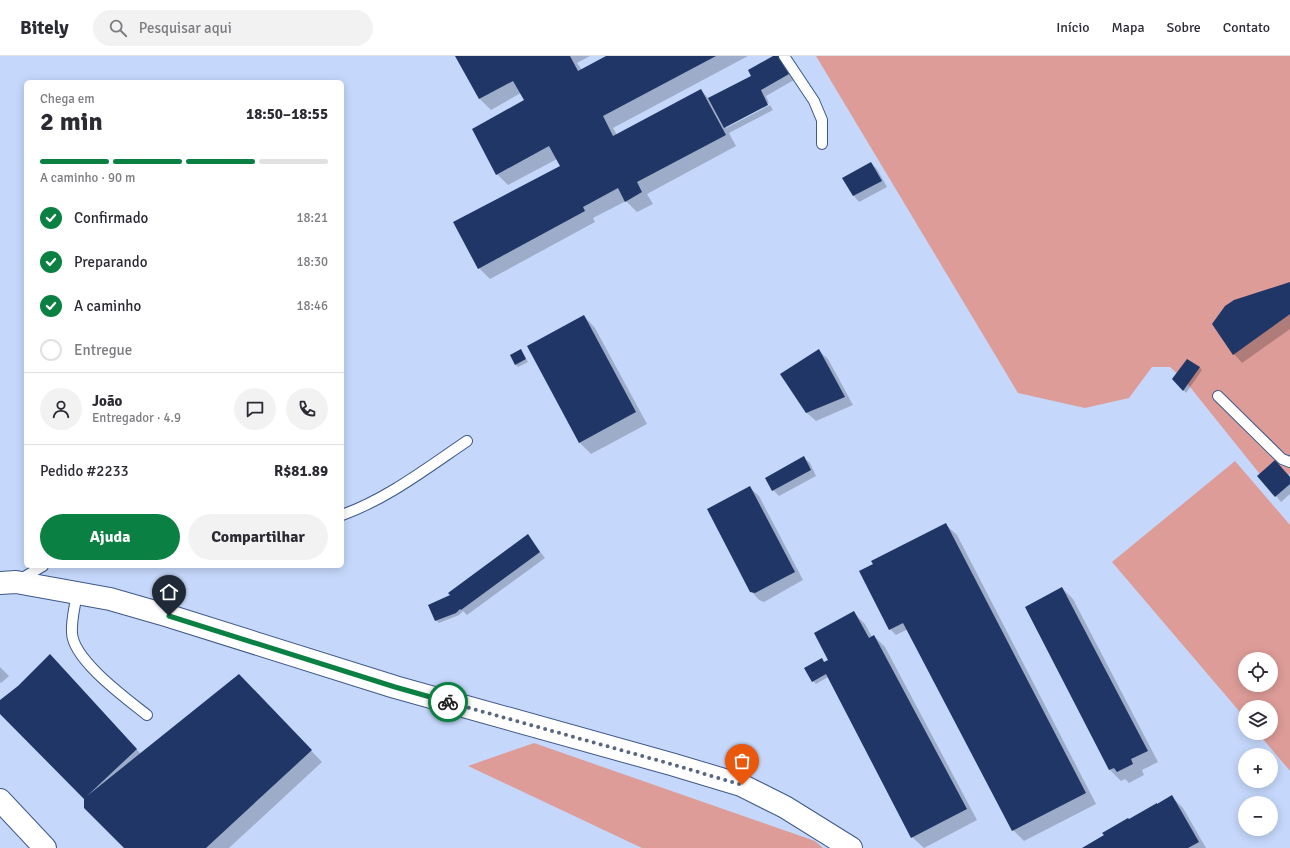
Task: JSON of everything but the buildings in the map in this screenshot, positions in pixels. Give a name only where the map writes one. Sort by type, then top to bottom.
[{"type":"main road","points":[[8,583],[110,599],[395,687],[742,785],[785,807],[851,848]]},
{"type":"main road","points":[[0,800],[45,848]]},
{"type":"lane","points":[[784,56],[814,101],[822,120],[822,144]]},
{"type":"lane","points":[[1218,396],[1282,459],[1290,462]]},
{"type":"lane","points":[[344,514],[357,510],[408,482],[467,441]]},
{"type":"lane","points":[[8,583],[39,568]]},
{"type":"lane","points":[[77,593],[71,634],[79,652],[92,668],[112,687],[147,715]]},
{"type":"shaded area","points":[[816,56],[1290,56],[1290,474],[1271,488],[1186,382],[1170,367],[1152,367],[1129,398],[1085,408],[1018,393]]},
{"type":"shaded area","points":[[1235,461],[1290,525],[1290,771],[1278,757],[1278,748],[1271,748],[1264,740],[1278,740],[1278,700],[1238,700],[1238,710],[1112,562]]},
{"type":"shaded area","points":[[534,743],[815,841],[823,848],[642,848],[468,766]]},
{"type":"way so far","points":[[448,702],[742,785]]},
{"type":"route","points":[[169,616],[395,687],[448,702]]}]
